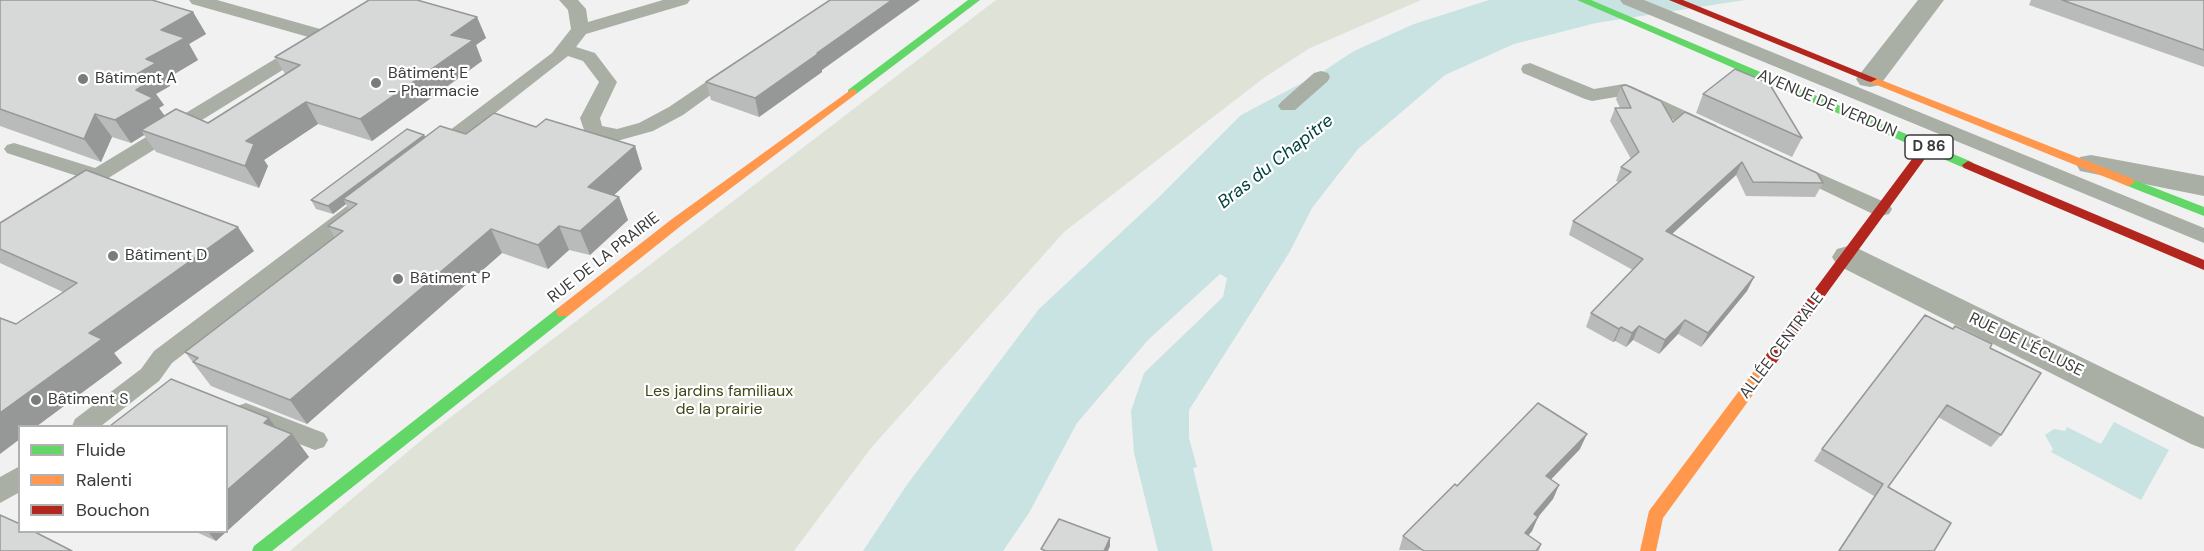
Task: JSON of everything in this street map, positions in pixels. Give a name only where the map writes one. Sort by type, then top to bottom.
[{"type":"street","name":"RUE DE LA PRAIRIE","points":[[260,551],[677,222],[975,0]]},
{"type":"street","name":"AVENUE DE VERDUN","points":[[1582,0],[2204,265]]},
{"type":"street","name":"D 86","points":[[1674,0],[2204,212]]},
{"type":"street","points":[[1870,79],[1931,0]]},
{"type":"street","name":"ALLÉE CENTRALE","points":[[1648,551],[1655,516],[1928,146]]},
{"type":"street","points":[[2085,163],[2204,186]]},
{"type":"street","name":"RUE DE L'ÉCLUSE","points":[[1848,257],[2204,434]]},
{"type":"lane","points":[[198,0],[325,36]]},
{"type":"lane","points":[[575,15],[611,11],[646,0]]},
{"type":"lane","points":[[575,15],[681,0]]},
{"type":"lane","name":"AVENUE DE VERDUN","points":[[1629,0],[2204,236]]},
{"type":"lane","points":[[417,164],[558,57],[564,49],[575,15]]},
{"type":"lane","points":[[60,199],[344,24]]},
{"type":"lane","points":[[564,49],[589,57],[602,72],[608,82],[590,118],[594,130],[617,135],[646,127],[676,111],[742,66]]},
{"type":"lane","points":[[1530,69],[1592,94],[1624,90],[1731,139]]},
{"type":"lane","points":[[1288,106],[1321,77]]},
{"type":"lane","points":[[14,148],[97,176]]},
{"type":"lane","points":[[1774,159],[1881,209]]},
{"type":"lane","points":[[86,425],[161,380],[163,357],[370,199]]},
{"type":"lane","points":[[227,405],[315,440]]},
{"type":"lane","points":[[0,492],[18,478]]},
{"type":"green space","name":"Les jardins familiaux de la prairie","points":[[996,0],[1421,0],[1310,48],[1265,77],[1064,232],[871,448],[794,551],[290,551],[430,433]]},
{"type":"water","name":"Bras du Chapitre","points":[[1489,0],[1745,0],[1596,23],[1514,44],[1445,75],[1358,149],[1312,208],[1289,253],[1189,410],[1189,438],[1197,467],[1193,468],[1213,551],[1158,551],[1134,453],[1131,411],[1144,373],[1223,297],[1227,278],[1220,274],[1148,340],[1077,423],[1029,513],[1003,551],[863,551],[906,486],[1039,309],[1158,198],[1241,115],[1319,74],[1354,51],[1414,24]]},
{"type":"water","points":[[2114,422],[2169,450],[2141,500],[2051,452],[2053,449],[2045,435],[2054,429],[2065,431],[2067,427],[2101,444]]},
{"type":"building","name":"Bâtiment A","points":[[0,0],[152,0],[193,12],[161,30],[185,38],[146,59],[156,63],[132,77],[149,82],[136,90],[153,98],[115,120],[95,114],[84,139],[0,109]]},
{"type":"building","points":[[369,0],[417,0],[477,17],[451,35],[473,40],[360,119],[306,102],[246,141],[254,144],[245,166],[141,130],[176,109],[208,123],[300,65],[275,57]]},
{"type":"building","points":[[830,0],[892,0],[755,98],[706,82]]},
{"type":"building","points":[[2062,0],[2204,0],[2204,50]]},
{"type":"building","points":[[1735,69],[1769,83],[1802,138],[1703,94]]},
{"type":"building","points":[[1626,85],[1661,101],[1673,122],[1685,112],[1817,173],[1823,183],[1753,182],[1742,162],[1666,231],[1754,277],[1708,333],[1685,320],[1665,340],[1639,326],[1632,333],[1621,327],[1619,329],[1591,313],[1643,259],[1573,221],[1631,172],[1621,167],[1639,152],[1615,108],[1631,108],[1621,86]]},
{"type":"building","name":"Bâtiment P","points":[[494,113],[536,127],[546,119],[635,146],[588,187],[619,197],[580,231],[559,226],[538,245],[491,229],[290,400],[193,362],[198,358],[185,352],[343,231],[328,226],[357,204],[343,199],[440,126],[466,134]]},
{"type":"building","points":[[407,129],[424,135],[328,206],[311,200]]},
{"type":"building","points":[[86,170],[238,227],[89,333],[102,339],[0,413],[0,318],[16,324],[77,283],[0,249],[0,223]]},
{"type":"building","points":[[1925,315],[1953,329],[1955,326],[1992,344],[1990,348],[2041,373],[2001,435],[1947,405],[1888,487],[1951,523],[1934,551],[1839,551],[1883,484],[1822,449]]},
{"type":"building","points":[[171,379],[269,418],[264,423],[292,434],[228,489],[228,425],[111,425]]},
{"type":"building","points":[[1538,403],[1587,434],[1546,476],[1559,485],[1534,514],[1538,517],[1525,533],[1541,544],[1536,551],[1424,551],[1403,536],[1455,484],[1457,486]]},
{"type":"building","points":[[0,515],[18,523],[18,533],[37,533],[72,551],[0,551]]},
{"type":"building","points":[[1059,519],[1110,538],[1104,551],[1046,551],[1041,549]]},
{"type":"traffic: fast","points":[[852,92],[975,0]]},
{"type":"traffic: fast","points":[[1582,0],[1968,165]]},
{"type":"traffic: fast","points":[[2129,182],[2204,212]]},
{"type":"traffic: fast","points":[[260,551],[563,312]]},
{"type":"traffic: slow","points":[[1871,79],[2129,182]]},
{"type":"traffic: slow","points":[[563,312],[677,222],[852,92]]},
{"type":"traffic: slow","points":[[1648,551],[1655,516],[1771,359]]},
{"type":"traffic: jam","points":[[1674,0],[1871,79]]},
{"type":"traffic: jam","points":[[1771,359],[1928,146]]},
{"type":"traffic: jam","points":[[1968,165],[2204,265]]},
{"type":"place","name":"Bâtiment A","points":[[83,79]]},
{"type":"place","name":"Bâtiment E - Pharmacie","points":[[376,83]]},
{"type":"place","name":"Bâtiment D","points":[[113,256]]},
{"type":"place","name":"Bâtiment P","points":[[398,279]]},
{"type":"place","name":"Bâtiment S","points":[[36,400]]}]
